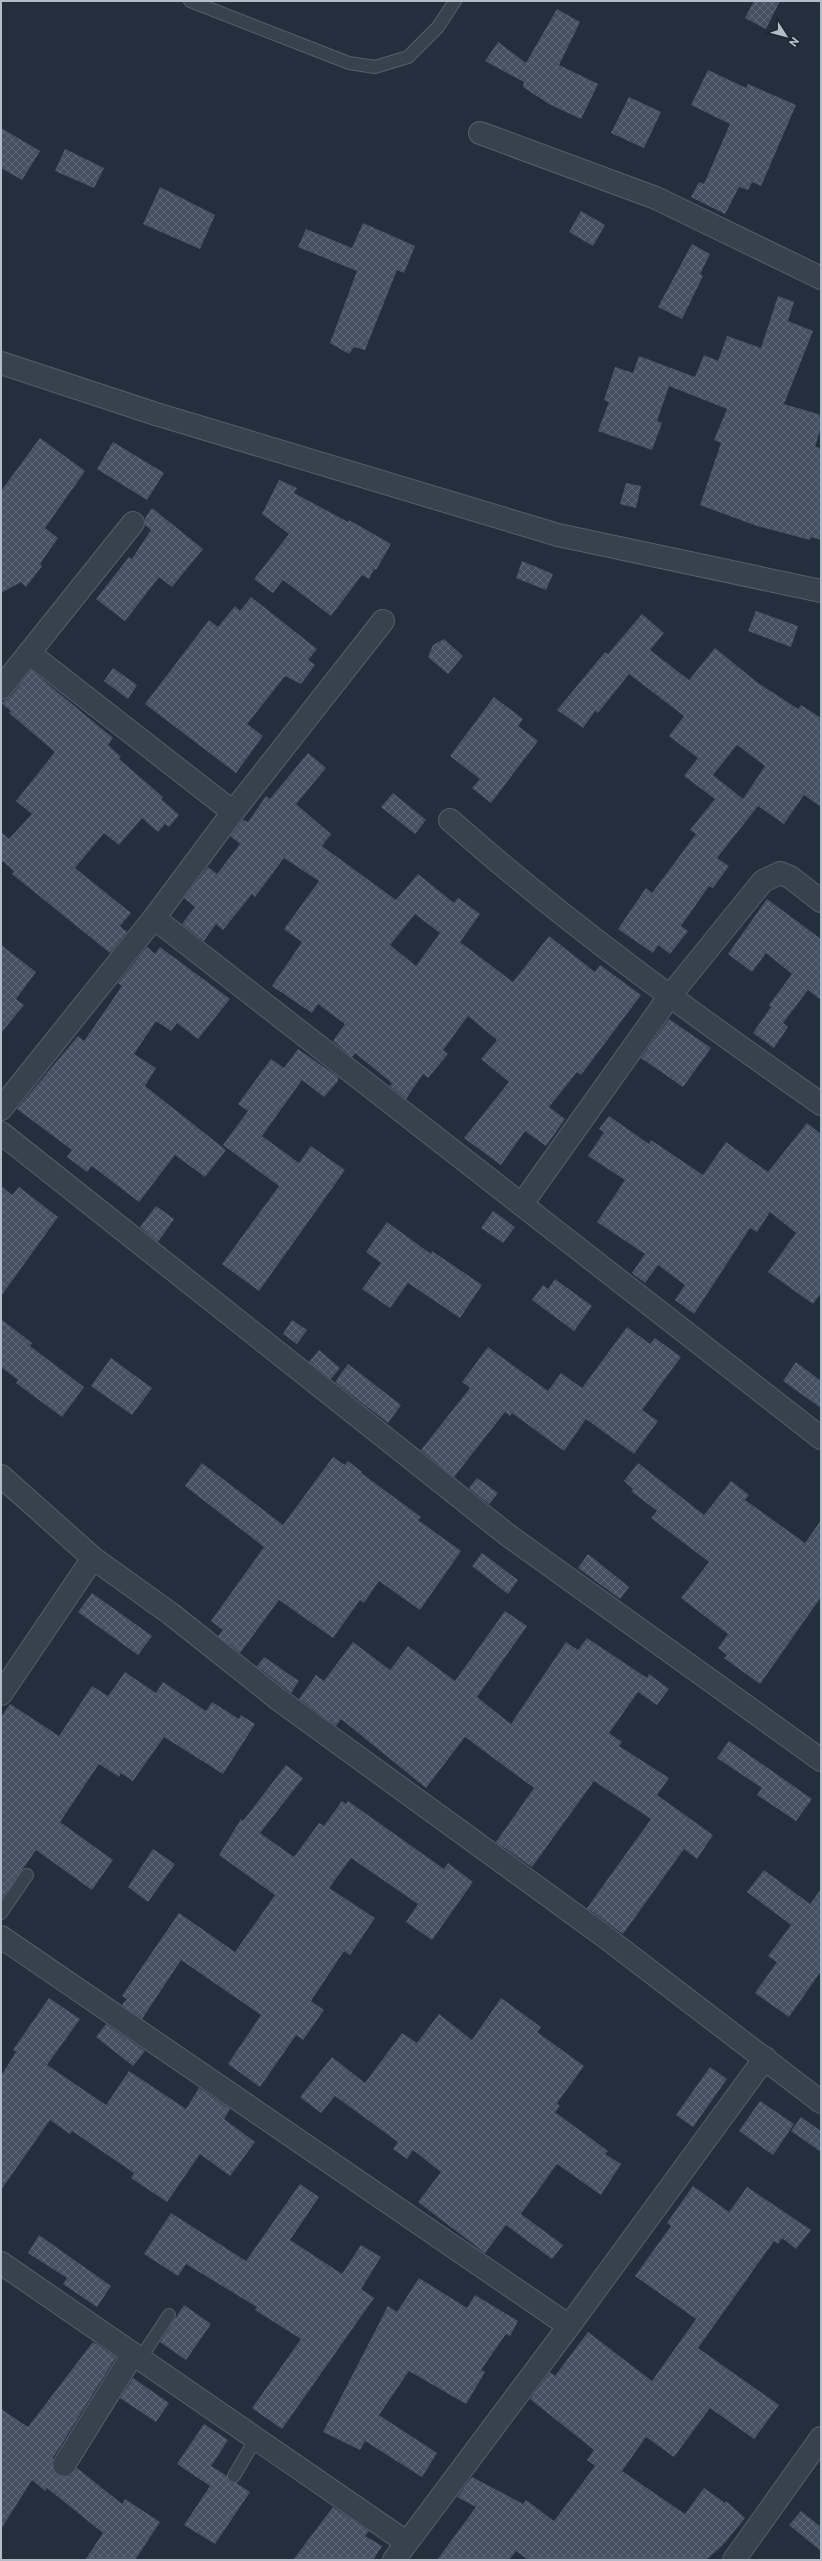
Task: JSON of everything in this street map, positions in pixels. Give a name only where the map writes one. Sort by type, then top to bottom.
[{"type":"street","points":[[480,133],[656,198],[821,278]]},
{"type":"street","points":[[1,363],[156,414],[558,535],[821,591]]},
{"type":"street","points":[[1,688],[133,524]]},
{"type":"street","points":[[1,1109],[154,918],[233,812],[383,621]]},
{"type":"street","points":[[29,653],[233,812]]},
{"type":"street","points":[[450,820],[516,879],[669,997],[821,1104]]},
{"type":"street","points":[[522,1204],[669,997],[768,878],[780,873],[790,877],[821,901]]},
{"type":"street","points":[[154,918],[821,1438]]},
{"type":"street","points":[[1,1133],[509,1536],[821,1760]]},
{"type":"street","points":[[1,1476],[93,1558],[171,1614],[278,1699],[604,1936],[821,2102]]},
{"type":"street","points":[[1,1694],[93,1558]]},
{"type":"street","points":[[1,1937],[569,2326]]},
{"type":"street","points":[[1,2263],[256,2438],[400,2551],[569,2326],[765,2058]]},
{"type":"street","points":[[64,2466],[137,2356]]},
{"type":"street","points":[[734,2560],[821,2438]]},
{"type":"lane","points":[[190,1],[349,63],[375,67],[408,57],[438,27],[455,1]]},
{"type":"lane","points":[[1,1913],[27,1875]]},
{"type":"lane","points":[[137,2356],[169,2315]]},
{"type":"lane","points":[[234,2476],[256,2438]]},
{"type":"building","points":[[754,1],[780,1],[766,29],[745,18]]},
{"type":"building","points":[[557,9],[580,22],[559,65],[598,84],[581,119],[549,104],[523,87],[524,82],[485,61],[498,42],[526,63]]},
{"type":"building","points":[[708,70],[746,88],[748,84],[796,105],[761,186],[752,182],[748,190],[739,187],[725,214],[691,197],[699,182],[704,184],[730,124],[691,105]]},
{"type":"building","points":[[629,97],[661,112],[644,148],[611,133]]},
{"type":"building","points":[[1,128],[40,151],[22,180],[1,168]]},
{"type":"building","points":[[65,149],[104,168],[94,188],[55,171]]},
{"type":"building","points":[[160,187],[215,215],[200,249],[143,224]]},
{"type":"building","points":[[581,211],[605,225],[593,246],[569,232]]},
{"type":"building","points":[[363,223],[415,246],[404,273],[397,270],[365,350],[354,347],[349,354],[330,343],[357,271],[298,247],[306,229],[352,248]]},
{"type":"building","points":[[692,244],[710,254],[700,274],[703,276],[682,319],[658,307]]},
{"type":"building","points":[[778,296],[794,302],[788,321],[813,331],[784,404],[821,415],[821,427],[815,447],[821,448],[821,540],[811,537],[810,540],[757,526],[700,505],[721,443],[714,440],[727,409],[669,386],[657,421],[662,423],[652,450],[598,431],[609,402],[604,400],[615,367],[633,373],[639,356],[695,377],[704,355],[718,361],[727,336],[761,348]]},
{"type":"building","points":[[40,438],[85,471],[45,528],[58,538],[40,564],[42,566],[26,587],[21,582],[1,593],[1,491]]},
{"type":"building","points":[[113,442],[164,473],[147,500],[97,469]]},
{"type":"building","points":[[279,480],[297,488],[294,493],[348,522],[349,520],[391,544],[369,579],[362,575],[331,616],[283,580],[273,593],[254,579],[289,534],[262,514]]},
{"type":"building","points":[[626,483],[641,486],[636,508],[620,504]]},
{"type":"building","points":[[152,508],[203,549],[172,587],[159,577],[125,621],[96,599],[129,557],[132,559],[151,530],[145,525],[145,518]]},
{"type":"building","points":[[522,561],[553,574],[546,590],[516,578]]},
{"type":"building","points":[[251,597],[317,649],[308,660],[315,665],[301,684],[285,676],[247,724],[263,736],[236,773],[145,704],[209,620],[218,627],[235,606],[240,611]]},
{"type":"building","points":[[756,611],[798,626],[791,647],[748,631]]},
{"type":"building","points":[[642,614],[664,633],[650,650],[689,680],[715,648],[758,683],[798,709],[801,705],[821,718],[821,807],[804,795],[784,824],[758,806],[717,858],[729,866],[713,888],[709,886],[681,926],[688,931],[670,954],[658,945],[653,953],[618,929],[646,888],[652,893],[696,834],[690,830],[715,799],[684,776],[698,758],[669,736],[684,716],[629,674],[598,713],[595,711],[583,728],[557,710],[605,652],[608,654]],"holes":[[[737,745],[765,766],[743,799],[713,775]]]},
{"type":"building","points":[[444,639],[463,656],[448,674],[428,657],[433,645]]},
{"type":"building","points":[[113,668],[137,685],[128,699],[104,681]]},
{"type":"building","points":[[31,670],[113,738],[108,745],[121,757],[119,759],[163,797],[161,799],[179,815],[169,827],[165,824],[158,832],[142,818],[119,845],[104,833],[75,868],[131,913],[120,926],[127,932],[110,953],[12,874],[14,871],[1,860],[1,832],[9,839],[32,814],[16,801],[55,752],[9,713],[11,711],[1,703],[11,696]]},
{"type":"building","points":[[494,697],[523,719],[518,726],[538,741],[491,803],[472,788],[480,779],[450,756]]},
{"type":"building","points":[[308,753],[326,768],[296,804],[331,834],[322,846],[396,900],[418,874],[454,903],[458,898],[480,914],[460,942],[513,982],[549,936],[595,972],[600,965],[641,995],[581,1075],[577,1072],[549,1107],[565,1119],[546,1146],[525,1131],[501,1165],[464,1138],[509,1082],[481,1059],[497,1040],[468,1016],[443,1050],[448,1054],[428,1078],[423,1074],[406,1099],[390,1086],[392,1083],[355,1053],[352,1057],[333,1041],[345,1024],[318,1004],[312,1013],[272,986],[302,942],[284,929],[319,881],[284,858],[255,897],[252,894],[223,930],[216,924],[204,941],[182,924],[195,907],[184,898],[208,867],[217,874],[240,844],[230,836],[243,820],[248,822],[266,796],[270,799]],"holes":[[[415,914],[440,933],[416,966],[390,945]]]},
{"type":"building","points":[[393,793],[426,820],[415,834],[381,807]]},
{"type":"building","points":[[767,899],[821,939],[821,1000],[808,990],[783,1023],[788,1027],[774,1048],[753,1033],[771,1007],[769,1005],[792,974],[766,953],[752,972],[728,954]]},
{"type":"building","points":[[1,945],[36,972],[16,999],[24,1005],[1,1033]]},
{"type":"building","points":[[147,947],[155,954],[160,947],[230,999],[198,1039],[177,1023],[171,1031],[156,1021],[134,1054],[156,1068],[145,1086],[226,1150],[205,1177],[175,1155],[139,1202],[92,1166],[87,1172],[67,1157],[72,1150],[17,1109],[78,1036],[84,1041],[122,986],[118,983]]},
{"type":"building","points":[[669,1019],[711,1048],[683,1087],[641,1058]]},
{"type":"building","points":[[298,1049],[338,1077],[338,1081],[324,1097],[302,1080],[262,1136],[299,1163],[311,1146],[345,1170],[259,1291],[222,1264],[279,1186],[223,1145],[248,1111],[238,1104],[271,1059],[284,1068]]},
{"type":"building","points":[[609,1116],[649,1144],[651,1140],[703,1175],[726,1142],[768,1172],[807,1123],[821,1134],[821,1293],[813,1304],[768,1272],[796,1233],[770,1212],[757,1232],[750,1228],[694,1314],[675,1300],[685,1285],[658,1265],[645,1283],[632,1273],[645,1254],[597,1222],[625,1180],[588,1156],[604,1132],[599,1129]]},
{"type":"building","points":[[1,1186],[12,1195],[19,1187],[58,1217],[1,1296]]},
{"type":"building","points":[[156,1206],[174,1219],[158,1242],[140,1227]]},
{"type":"building","points":[[493,1211],[515,1227],[503,1243],[481,1228]]},
{"type":"building","points":[[387,1222],[431,1254],[432,1251],[482,1285],[460,1318],[408,1283],[390,1308],[362,1289],[381,1263],[366,1252]]},
{"type":"building","points":[[555,1279],[592,1306],[574,1331],[532,1300],[543,1285],[548,1289]]},
{"type":"building","points":[[1,1319],[32,1343],[30,1346],[84,1387],[62,1417],[16,1383],[18,1380],[1,1367]]},
{"type":"building","points":[[292,1320],[307,1330],[297,1344],[283,1334]]},
{"type":"building","points":[[627,1327],[650,1344],[655,1338],[681,1357],[642,1410],[658,1421],[634,1454],[586,1419],[564,1451],[512,1413],[510,1416],[505,1412],[454,1477],[421,1450],[470,1388],[462,1382],[488,1347],[548,1391],[561,1373],[582,1388]]},
{"type":"building","points":[[319,1350],[340,1368],[331,1379],[309,1362]]},
{"type":"building","points":[[111,1358],[152,1388],[132,1415],[91,1386]]},
{"type":"building","points":[[796,1362],[821,1381],[821,1408],[783,1381]]},
{"type":"building","points":[[348,1364],[401,1405],[388,1423],[335,1382]]},
{"type":"building","points":[[333,1457],[345,1465],[348,1461],[362,1472],[361,1473],[421,1517],[418,1520],[461,1551],[420,1610],[379,1581],[364,1603],[360,1600],[333,1638],[279,1600],[240,1653],[218,1636],[223,1630],[211,1621],[264,1547],[185,1486],[202,1463],[283,1525]]},
{"type":"building","points":[[638,1463],[704,1515],[731,1481],[749,1495],[745,1500],[805,1543],[821,1520],[821,1597],[760,1684],[724,1658],[727,1655],[718,1648],[728,1634],[681,1598],[709,1562],[651,1518],[657,1511],[631,1491],[633,1489],[624,1481]]},
{"type":"building","points":[[477,1478],[498,1493],[489,1504],[469,1488]]},
{"type":"building","points":[[482,1553],[518,1580],[508,1594],[472,1566]]},
{"type":"building","points":[[588,1554],[629,1587],[620,1599],[578,1568]]},
{"type":"building","points":[[92,1593],[152,1636],[138,1655],[78,1612]]},
{"type":"building","points":[[505,1611],[527,1626],[477,1697],[511,1724],[566,1642],[578,1650],[587,1638],[647,1678],[649,1674],[669,1689],[657,1705],[638,1692],[609,1733],[622,1742],[619,1746],[669,1778],[657,1795],[713,1835],[697,1859],[684,1849],[623,1934],[587,1908],[651,1819],[594,1781],[532,1867],[496,1842],[534,1788],[465,1737],[426,1788],[341,1719],[336,1726],[299,1699],[316,1675],[324,1681],[353,1642],[390,1670],[408,1646],[455,1681]]},
{"type":"building","points":[[264,1657],[299,1681],[291,1693],[257,1666]]},
{"type":"building","points":[[125,1672],[156,1693],[163,1682],[206,1711],[212,1702],[239,1719],[241,1715],[255,1724],[223,1774],[164,1737],[133,1781],[121,1773],[119,1777],[99,1764],[60,1822],[113,1860],[92,1890],[36,1850],[1,1900],[1,1717],[10,1704],[59,1736],[92,1686],[108,1696]]},
{"type":"building","points":[[729,1741],[812,1799],[796,1821],[757,1795],[762,1788],[717,1758]]},
{"type":"building","points":[[286,1765],[303,1778],[260,1833],[294,1857],[319,1823],[324,1826],[342,1801],[346,1804],[348,1801],[444,1869],[448,1863],[473,1882],[432,1940],[406,1922],[418,1904],[351,1858],[329,1888],[375,1918],[350,1955],[344,1951],[311,2001],[324,2010],[303,2040],[296,2035],[260,2087],[228,2064],[261,2015],[181,1960],[142,2019],[122,2005],[127,1999],[122,1996],[179,1913],[235,1952],[275,1895],[219,1855],[241,1819],[243,1821]]},
{"type":"building","points":[[153,1849],[175,1864],[148,1902],[128,1887]]},
{"type":"building","points":[[764,1870],[810,1904],[821,1889],[821,1971],[789,2017],[755,1993],[777,1962],[768,1956],[791,1925],[747,1892]]},
{"type":"building","points":[[49,1998],[80,2019],[47,2065],[106,2105],[129,2071],[186,2109],[199,2088],[230,2109],[224,2119],[255,2142],[230,2176],[200,2154],[167,2202],[131,2178],[134,2173],[72,2131],[70,2134],[50,2120],[1,2190],[1,2076],[16,2052],[13,2050]]},
{"type":"building","points":[[501,1998],[541,2027],[537,2032],[584,2066],[557,2103],[560,2106],[555,2112],[608,2151],[605,2154],[621,2164],[601,2195],[557,2164],[521,2214],[563,2245],[552,2259],[506,2225],[485,2253],[418,2202],[441,2172],[413,2150],[407,2159],[393,2149],[398,2142],[335,2096],[321,2113],[300,2097],[332,2057],[365,2083],[402,2033],[417,2043],[439,2014],[472,2040]]},
{"type":"building","points":[[106,2024],[145,2051],[133,2066],[96,2037]]},
{"type":"building","points":[[710,2067],[727,2079],[693,2127],[676,2115]]},
{"type":"building","points":[[760,2101],[794,2124],[773,2155],[739,2131]]},
{"type":"building","points":[[801,2117],[821,2131],[821,2152],[791,2131]]},
{"type":"building","points":[[300,2184],[319,2197],[290,2240],[342,2274],[361,2245],[381,2257],[361,2289],[374,2298],[282,2429],[252,2408],[301,2339],[255,2310],[257,2307],[186,2264],[178,2276],[144,2254],[171,2213],[246,2261]]},
{"type":"building","points":[[693,2186],[729,2212],[747,2187],[811,2230],[796,2249],[782,2238],[778,2244],[774,2241],[698,2348],[779,2405],[754,2439],[710,2408],[674,2457],[646,2437],[622,2471],[685,2514],[704,2488],[725,2503],[726,2501],[745,2518],[723,2545],[706,2560],[528,2560],[516,2551],[509,2560],[437,2560],[476,2507],[457,2497],[472,2477],[523,2504],[526,2500],[554,2521],[595,2466],[587,2460],[594,2450],[530,2399],[550,2372],[555,2376],[588,2332],[652,2381],[696,2319],[635,2276],[671,2226],[667,2223]]},
{"type":"building","points":[[39,2235],[111,2286],[97,2307],[63,2284],[67,2278],[28,2253]]},
{"type":"building","points":[[419,2278],[467,2308],[475,2295],[518,2321],[510,2336],[506,2334],[481,2370],[485,2372],[466,2404],[409,2371],[379,2415],[437,2453],[422,2477],[365,2441],[360,2450],[323,2432],[388,2306],[397,2312]]},
{"type":"building","points":[[184,2305],[211,2324],[186,2360],[160,2342]]},
{"type":"building","points":[[93,2342],[116,2357],[53,2458],[52,2465],[57,2475],[63,2477],[70,2476],[77,2468],[122,2504],[125,2499],[160,2522],[135,2560],[85,2560],[103,2533],[47,2488],[45,2491],[32,2480],[1,2529],[1,2409],[28,2427]]},
{"type":"building","points":[[133,2378],[169,2403],[156,2422],[120,2398]]},
{"type":"building","points":[[204,2424],[228,2440],[211,2466],[227,2476],[230,2482],[236,2483],[250,2492],[215,2544],[184,2525],[210,2486],[177,2464]]},
{"type":"building","points":[[333,2507],[369,2531],[365,2536],[382,2546],[373,2560],[293,2560]]},
{"type":"building","points":[[801,2511],[821,2527],[821,2551],[789,2525]]}]
